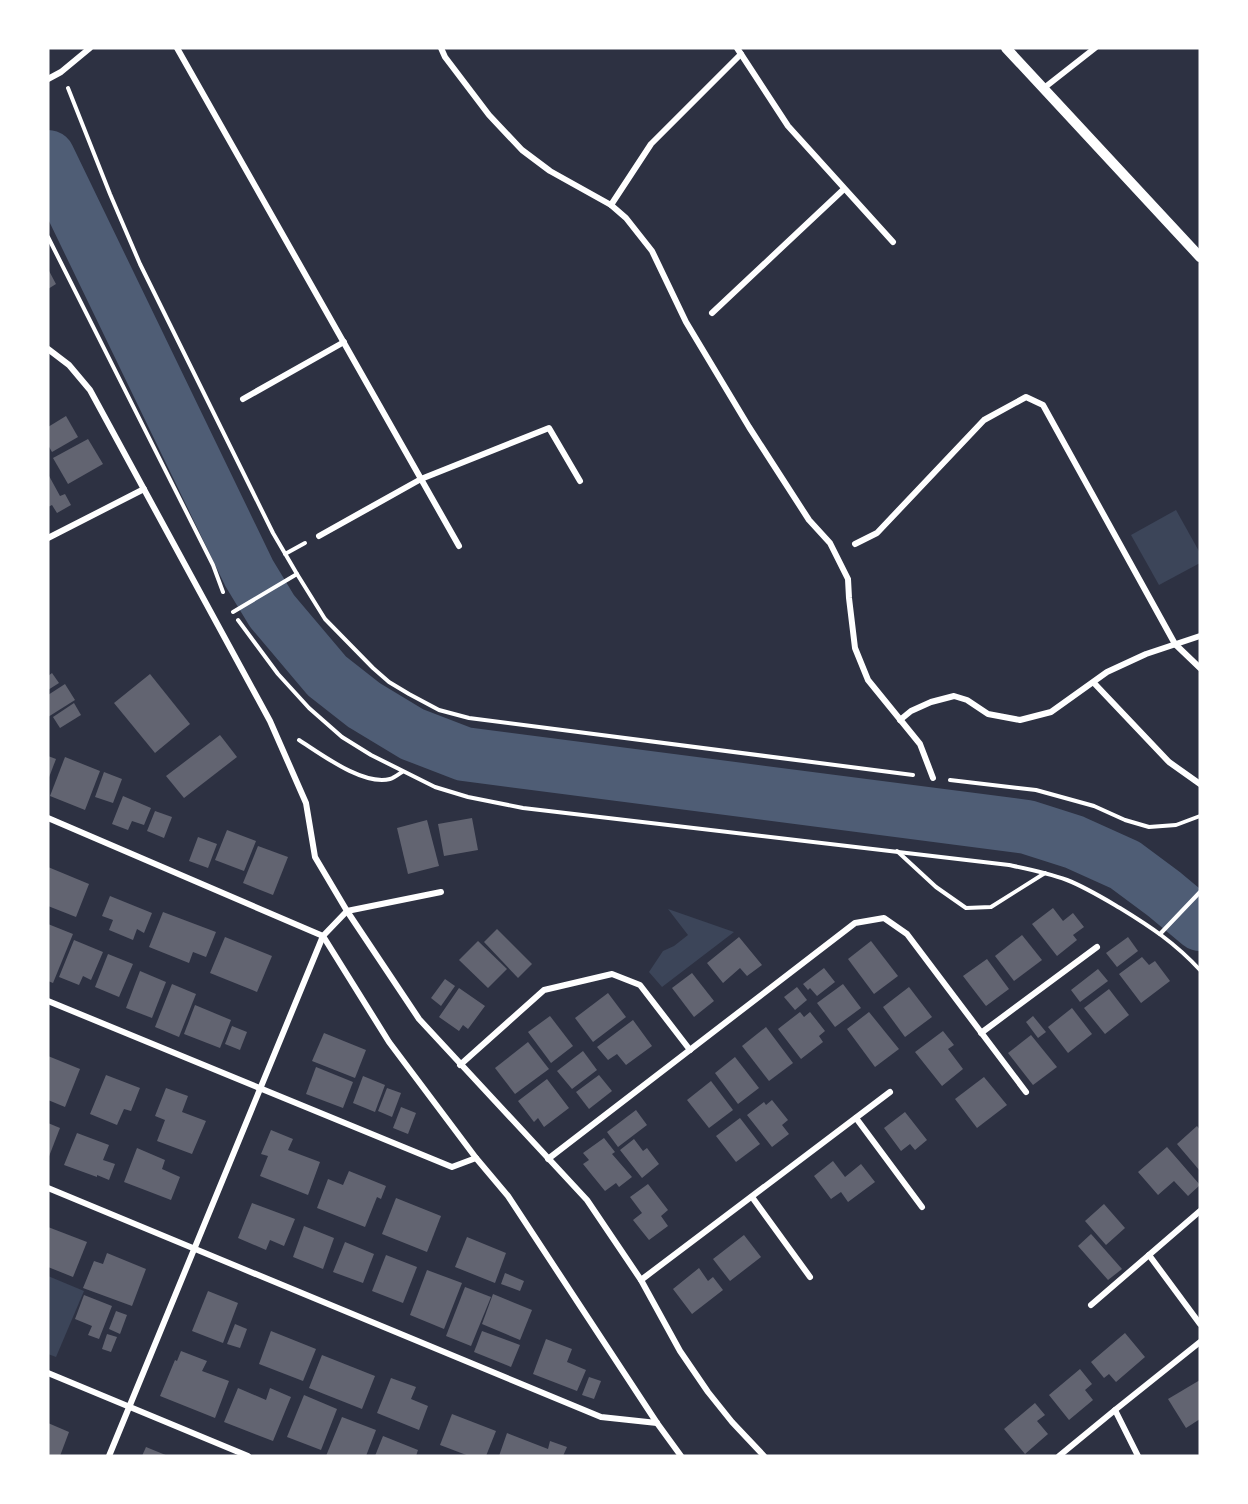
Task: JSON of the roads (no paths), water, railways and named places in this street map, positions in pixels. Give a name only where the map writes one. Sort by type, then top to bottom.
[{"type":"street","points":[[49,78],[61,72],[90,48]]},
{"type":"street","points":[[177,48],[459,546]]},
{"type":"street","points":[[441,48],[445,57],[489,115],[522,150],[550,171],[611,205],[626,218],[652,251],[686,321],[749,427],[809,520],[830,543],[848,579],[855,648],[868,680],[921,744],[933,778]]},
{"type":"street","points":[[1006,48],[1200,257]]},
{"type":"street","points":[[1044,88],[1095,48]]},
{"type":"street","points":[[611,205],[651,144],[740,51],[788,126],[893,242]]},
{"type":"street","points":[[712,313],[844,189]]},
{"type":"street","points":[[243,399],[344,342]]},
{"type":"street","points":[[48,349],[69,365],[90,390],[270,722],[306,803],[315,857],[347,911],[419,1019],[586,1200],[641,1280],[680,1351],[708,1392],[764,1456]]},
{"type":"street","points":[[855,544],[877,533],[984,420],[1026,398],[1043,405],[1175,644],[1200,668]]},
{"type":"street","points":[[319,536],[421,479],[549,428],[580,482]]},
{"type":"street","points":[[48,538],[144,489]]},
{"type":"street","points":[[900,720],[911,711],[931,702],[954,696],[967,700],[988,714],[1020,720],[1051,712],[1107,672],[1146,654],[1200,636]]},
{"type":"street","points":[[1094,683],[1169,762],[1200,784]]},
{"type":"street","points":[[48,818],[323,936],[389,1042],[476,1158],[508,1196],[681,1456]]},
{"type":"street","points":[[109,1456],[323,936],[347,911],[441,892]]},
{"type":"street","points":[[548,1159],[855,923],[884,918],[906,934],[1026,1092]]},
{"type":"street","points":[[981,1034],[1096,947]]},
{"type":"street","points":[[460,1065],[544,990],[612,974],[640,985],[690,1050]]},
{"type":"street","points":[[48,1001],[453,1167],[476,1158]]},
{"type":"street","points":[[641,1280],[890,1092]]},
{"type":"street","points":[[856,1118],[922,1207]]},
{"type":"street","points":[[48,1188],[602,1417],[657,1423]]},
{"type":"street","points":[[752,1197],[810,1277]]},
{"type":"street","points":[[1091,1305],[1200,1210]]},
{"type":"street","points":[[1149,1255],[1200,1324]]},
{"type":"street","points":[[1059,1456],[1200,1342]]},
{"type":"street","points":[[48,1373],[248,1456]]},
{"type":"street","points":[[1115,1410],[1138,1456]]},
{"type":"waterway","points":[[48,157],[249,573],[272,611],[327,676],[364,705],[412,734],[464,754],[1027,827],[1074,842],[1125,865],[1200,924]]}]
